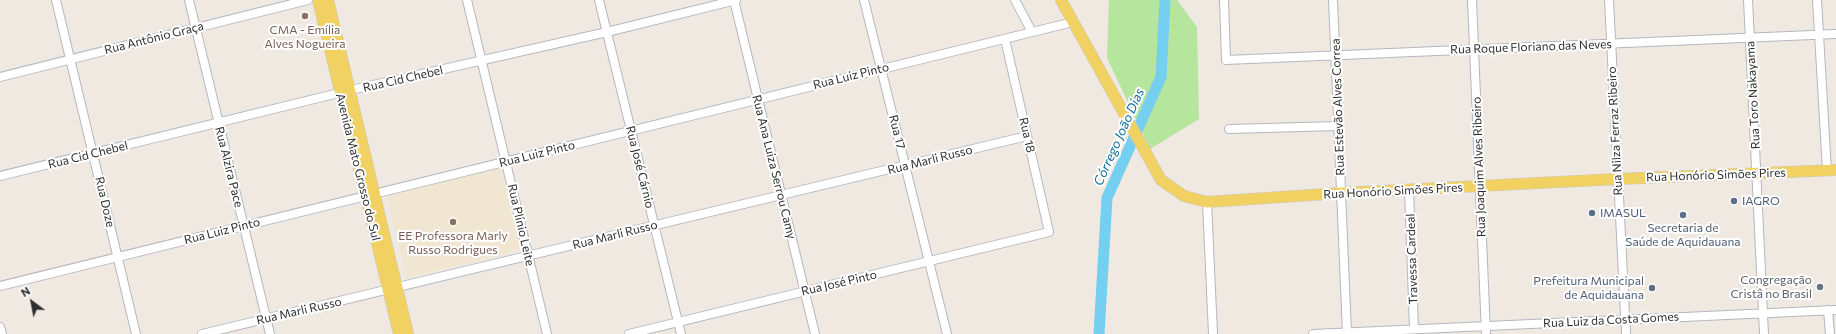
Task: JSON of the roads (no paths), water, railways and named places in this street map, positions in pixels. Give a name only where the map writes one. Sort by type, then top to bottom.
[{"type":"main road","name":"Avenida Mato Grosso do Sul","points":[[318,0],[345,92],[370,195],[392,289],[398,334]]},
{"type":"main road","name":"Avenida Mato Grosso do Sul","points":[[328,0],[345,92]]},
{"type":"main road","name":"Rua Honório Simões Pires","points":[[1061,0],[1160,180],[1184,196],[1207,202],[1341,193],[1617,179],[1831,171]]},
{"type":"main road","name":"Avenida Mato Grosso do Sul","points":[[392,289],[408,334]]},
{"type":"street","name":"Rua Doze","points":[[56,0],[136,334]]},
{"type":"street","name":"Rua Alzira Pace","points":[[188,0],[270,334]]},
{"type":"street","name":"Rua Antônio Graça","points":[[0,76],[308,0]]},
{"type":"street","name":"Rua Plínio Leite","points":[[467,0],[548,334]]},
{"type":"street","name":"Rua José Cárnio","points":[[599,0],[681,334]]},
{"type":"street","name":"Rua Cid Chebel","points":[[0,176],[345,92],[607,32],[734,0]]},
{"type":"street","name":"Rua Ana Luiza Serrou Camy","points":[[734,0],[815,334]]},
{"type":"street","name":"Rua 17","points":[[864,0],[947,334]]},
{"type":"street","points":[[1015,0],[1032,32]]},
{"type":"street","name":"Rua Roque Floriano das Neves","points":[[1224,0],[1226,60],[1836,34]]},
{"type":"street","name":"Rua Estevão Alves Correa","points":[[1334,0],[1347,333]]},
{"type":"street","name":"Rua Joaquim Alves Ribeiro","points":[[1472,0],[1486,330]]},
{"type":"street","name":"Rua Nilza Ferraz Ribeiro","points":[[1609,0],[1626,334]]},
{"type":"street","name":"Rua Toro Nakayama","points":[[1748,0],[1764,334]]},
{"type":"street","points":[[1817,0],[1831,171]]},
{"type":"street","name":"Rua Luiz Pinto","points":[[0,286],[1073,22]]},
{"type":"street","name":"Rua 18","points":[[1005,39],[1049,232]]},
{"type":"street","points":[[1229,129],[1338,126]]},
{"type":"street","name":"Rua Marli Russo","points":[[202,334],[1027,136]]},
{"type":"street","name":"Travessa Cardeal","points":[[1409,190],[1414,329]]},
{"type":"street","points":[[1207,202],[1213,334]]},
{"type":"street","name":"Rua José Pinto","points":[[629,334],[1049,232]]},
{"type":"street","points":[[1830,334],[1832,310]]},
{"type":"street","name":"Rua Luiz da Costa Gomes","points":[[1313,334],[1414,329],[1486,330],[1625,319],[1832,310]]},
{"type":"street","points":[[0,327],[2,334]]},
{"type":"waterway","name":"Córrego João Dias","points":[[1099,334],[1107,198],[1161,77],[1165,0]]},
{"type":"place","name":"CMA - Emília Alves Nogueira","points":[[305,16]]},
{"type":"place","name":"IAGRO","points":[[1734,201]]},
{"type":"place","name":"IMASUL","points":[[1592,213]]},
{"type":"place","name":"Secretaria de Saúde de Aquidauana","points":[[1683,215]]},
{"type":"place","name":"EE Professora Marly Russo Rodrigues","points":[[453,222]]},
{"type":"place","name":"Congregação Cristâ no Brasil","points":[[1820,287]]},
{"type":"place","name":"Prefeitura Municipal de Aquidauana","points":[[1652,288]]}]
